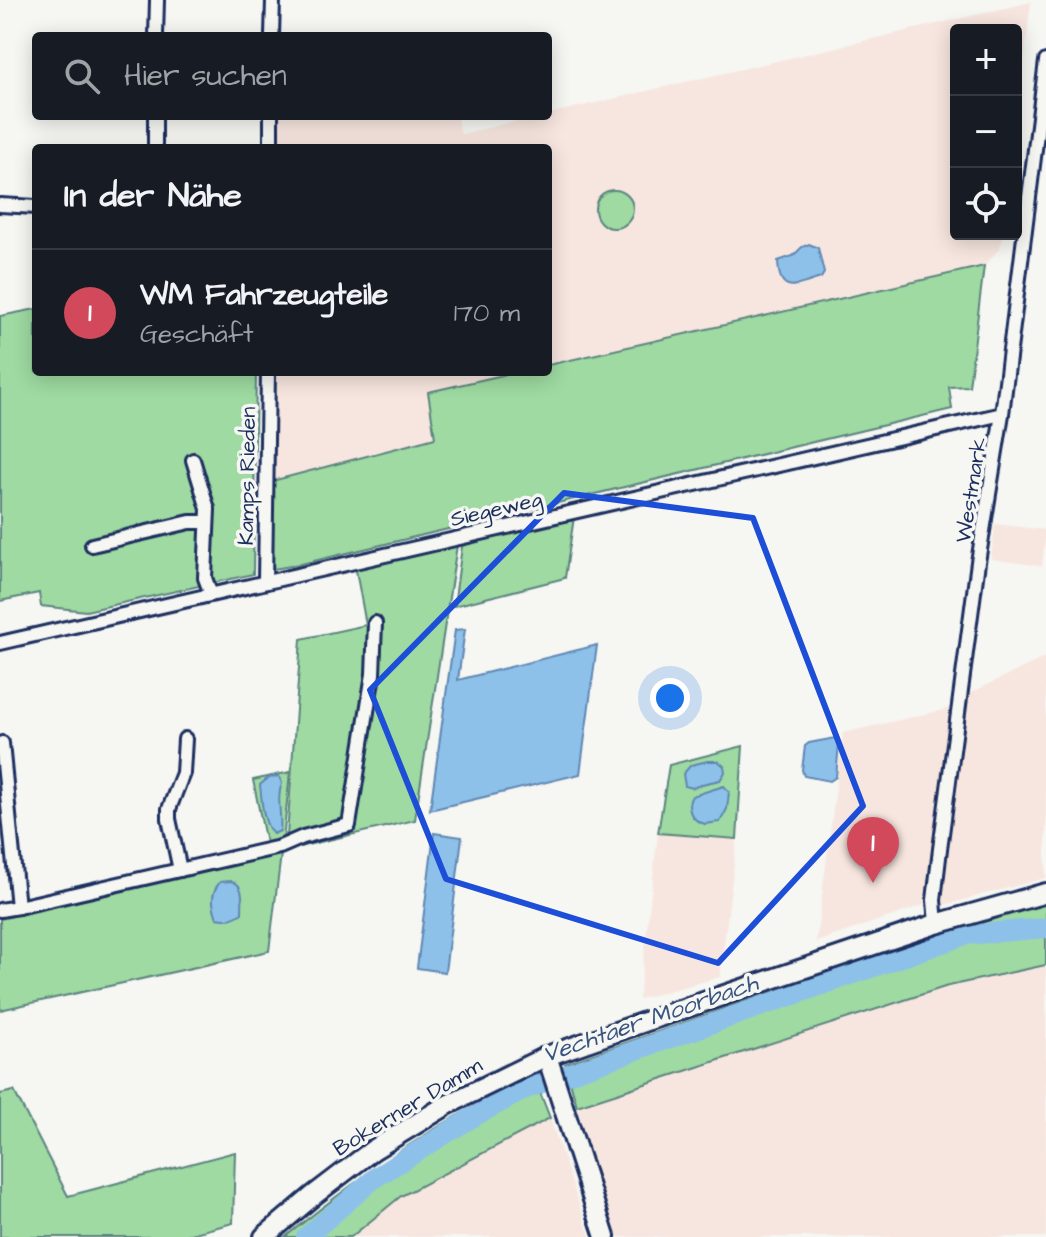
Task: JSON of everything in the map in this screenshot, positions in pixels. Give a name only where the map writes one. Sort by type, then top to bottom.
[{"type":"main road","name":"Bokerner Damm","points":[[264,1237],[373,1150],[447,1105],[549,1064],[936,924],[1046,893]]},
{"type":"main road","points":[[549,1064],[605,1237]]},
{"type":"street","points":[[156,32],[157,0]]},
{"type":"street","points":[[272,32],[273,0]]},
{"type":"street","name":"Westmark","points":[[936,924],[934,900],[940,849],[978,562],[1002,414],[1046,61]]},
{"type":"street","points":[[155,120],[155,144]]},
{"type":"street","points":[[271,120],[271,144]]},
{"type":"street","points":[[0,205],[32,207]]},
{"type":"street","name":"Kamps Rieden","points":[[265,582],[268,376]]},
{"type":"street","name":"Siegeweg","points":[[0,643],[1002,414]]},
{"type":"street","points":[[193,460],[208,509],[205,578],[211,594]]},
{"type":"street","points":[[92,545],[190,522],[207,522]]},
{"type":"street","points":[[0,910],[280,847],[303,837],[349,825],[373,674],[375,623]]},
{"type":"street","points":[[180,870],[169,809],[183,773],[185,739]]},
{"type":"street","points":[[2,743],[18,907]]},
{"type":"highlighted area","points":[[564,493],[753,518],[863,806],[718,963],[446,879],[370,690]]},
{"type":"shaded area","points":[[1031,2],[1022,78],[1022,24],[950,24],[950,240],[1001,240],[1000,248],[984,266],[552,364],[552,144],[276,144],[276,120],[457,120],[461,134],[522,120],[552,120],[552,113]]},
{"type":"shaded area","points":[[273,376],[499,376],[429,392],[435,438],[272,481]]},
{"type":"shaded area","points":[[995,524],[1046,530],[1042,566],[991,559]]},
{"type":"shaded area","points":[[1046,657],[1046,878],[944,905],[940,894],[968,694]]},
{"type":"shaded area","points":[[952,708],[924,905],[816,942],[843,733]]},
{"type":"shaded area","points":[[658,833],[737,839],[720,977],[639,999]]},
{"type":"shaded area","points":[[1046,965],[1046,1237],[614,1237],[577,1106],[948,986]]},
{"type":"shaded area","points":[[550,1118],[590,1237],[351,1237],[401,1196]]},
{"type":"green space","points":[[614,190],[628,195],[633,209],[628,223],[614,228],[600,223],[595,209],[600,195]]},
{"type":"green space","points":[[984,266],[969,386],[949,387],[952,409],[273,569],[272,481],[435,438],[428,392],[498,376],[552,376],[552,364]]},
{"type":"green space","points":[[32,310],[32,376],[256,376],[253,574],[86,611],[41,606],[39,593],[0,601],[0,316]]},
{"type":"green space","points":[[574,517],[565,578],[454,606],[462,546]]},
{"type":"green space","points":[[457,545],[415,820],[286,850],[301,639],[366,625],[355,565]]},
{"type":"green space","points":[[743,746],[737,839],[658,833],[669,765]]},
{"type":"green space","points":[[290,772],[283,841],[266,843],[253,780]]},
{"type":"green space","points":[[281,854],[269,951],[0,1010],[0,919]]},
{"type":"green space","points":[[1046,904],[1046,965],[948,986],[577,1106],[565,1064],[961,927]]},
{"type":"green space","points":[[534,1077],[550,1118],[401,1196],[351,1237],[285,1237],[404,1148],[467,1110]]},
{"type":"green space","points":[[14,1091],[68,1196],[235,1152],[233,1223],[179,1237],[0,1237],[0,1094]]},
{"type":"water","points":[[809,244],[818,248],[824,273],[821,278],[804,283],[786,284],[779,272],[778,261],[793,256]]},
{"type":"water","points":[[465,629],[458,680],[597,645],[580,774],[430,810],[455,630]]},
{"type":"water","points":[[835,738],[839,744],[836,777],[830,781],[804,776],[805,746]]},
{"type":"water","points":[[718,761],[724,766],[725,772],[720,780],[693,788],[685,786],[683,774],[691,765]]},
{"type":"water","points":[[279,776],[282,783],[279,795],[280,831],[273,834],[265,817],[260,785],[268,778]]},
{"type":"water","points":[[724,786],[729,792],[727,809],[720,822],[705,824],[696,820],[689,809],[692,796]]},
{"type":"water","points":[[434,833],[462,837],[445,972],[417,968]]},
{"type":"water","points":[[231,881],[241,889],[242,913],[231,918],[217,918],[213,895],[220,882]]},
{"type":"waterway","name":"Vechtaer Moorbach","points":[[306,1237],[376,1177],[473,1117],[528,1088],[965,935],[1046,928]]},
{"type":"place","name":"WM Fahrzeugteile","points":[[873,883]]}]
